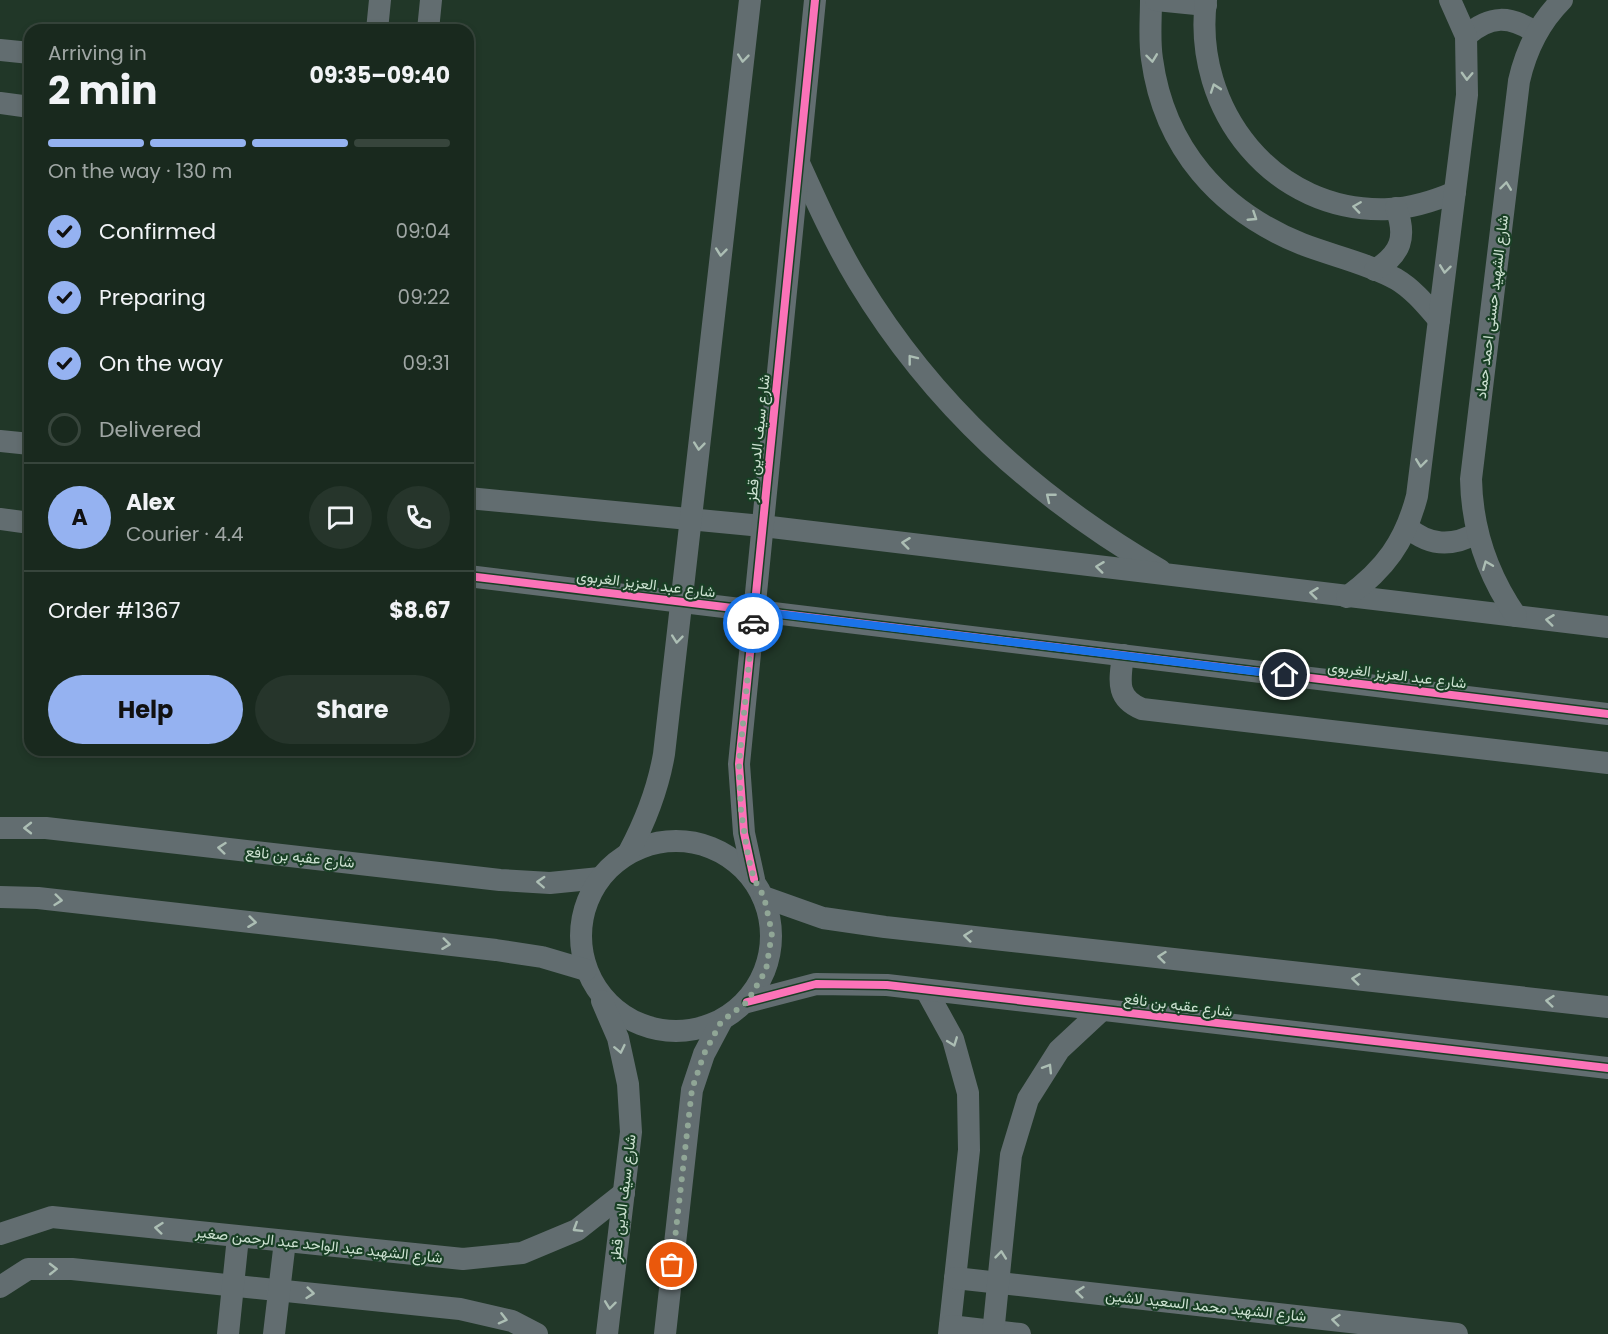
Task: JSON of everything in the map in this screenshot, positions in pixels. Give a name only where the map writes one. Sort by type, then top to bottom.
[{"type":"street","points":[[378,24],[380,0]]},
{"type":"street","points":[[429,24],[431,0]]},
{"type":"street","points":[[629,852],[648,815],[661,774],[750,0]]},
{"type":"street","name":"شارع سيف الدين قطز","points":[[759,888],[742,822],[739,764],[815,0]]},
{"type":"street","points":[[1151,0],[1152,57],[1156,83],[1174,134],[1196,168],[1214,188],[1265,225],[1302,244],[1376,270],[1397,280],[1409,288],[1439,320]]},
{"type":"street","points":[[1156,0],[1206,2],[1205,48],[1215,91],[1234,128],[1255,154],[1281,176],[1318,197],[1363,208],[1396,208],[1433,201],[1455,192]]},
{"type":"street","points":[[1347,597],[1379,570],[1392,554],[1407,527],[1417,496],[1467,95],[1466,36],[1450,0]]},
{"type":"street","name":"شارع الشهيد حسنى احمد حماد","points":[[1516,616],[1485,561],[1472,500],[1472,467],[1519,81],[1523,62],[1536,33],[1562,0]]},
{"type":"street","points":[[1466,36],[1478,26],[1492,20],[1508,20],[1523,24],[1536,33]]},
{"type":"street","points":[[0,50],[24,52]]},
{"type":"street","points":[[0,103],[24,106]]},
{"type":"street","points":[[799,162],[826,222],[857,280],[893,335],[934,387],[982,438],[1066,510],[1116,545],[1169,575]]},
{"type":"street","points":[[1376,270],[1388,262],[1397,251],[1402,237],[1401,222],[1396,208]]},
{"type":"street","points":[[0,441],[24,443]]},
{"type":"street","points":[[474,499],[762,526],[1608,627]]},
{"type":"street","points":[[0,519],[24,522]]},
{"type":"street","points":[[1407,527],[1423,538],[1441,543],[1466,539],[1477,532]]},
{"type":"street","name":"شارع عبد العزيز الغربوى","points":[[474,577],[1608,714]]},
{"type":"street","points":[[1123,656],[1120,682],[1122,691],[1134,706],[1142,710],[1608,763]]},
{"type":"street","name":"شارع عقبه بن نافع","points":[[0,828],[46,828],[500,880],[550,883],[600,878]]},
{"type":"street","points":[[759,888],[772,933],[766,970],[747,1002],[721,1022],[689,1032],[656,1030],[624,1017],[600,994],[586,970],[580,938],[584,906],[600,878],[629,852],[655,842],[682,840],[710,846],[734,859],[759,888],[823,918],[885,927],[1608,1007]]},
{"type":"street","points":[[0,897],[38,898],[496,950],[542,957],[586,970]]},
{"type":"street","name":"شارع عقبه بن نافع","points":[[747,1002],[816,984],[887,985],[1608,1068]]},
{"type":"street","points":[[926,990],[953,1039],[968,1093],[969,1150],[949,1330],[1020,1334]]},
{"type":"street","name":"شارع سيف الدين قطز","points":[[600,994],[618,1038],[628,1084],[631,1131],[607,1334]]},
{"type":"street","points":[[994,1332],[1011,1155],[1028,1099],[1059,1050],[1102,1010]]},
{"type":"street","points":[[665,1334],[692,1089],[704,1054],[721,1022]]},
{"type":"street","name":"شارع الشهيد عبد الواحد عبد الرحمن صغير","points":[[0,1234],[52,1216],[463,1259],[522,1253],[577,1230],[624,1193]]},
{"type":"street","points":[[228,1334],[238,1237]]},
{"type":"street","points":[[274,1334],[285,1241]]},
{"type":"street","points":[[0,1287],[28,1269],[72,1269],[460,1309],[512,1321],[537,1334]]},
{"type":"street","name":"شارع الشهيد محمد السعيد لاشين","points":[[955,1278],[1457,1334]]},
{"type":"cycle path","points":[[754,879],[744,833],[739,764],[815,0]]},
{"type":"cycle path","points":[[474,577],[1608,714]]},
{"type":"cycle path","points":[[747,1002],[816,984],[887,985],[1608,1068]]},
{"type":"way so far","points":[[672,1265],[692,1089],[704,1054],[721,1022],[747,1002],[766,970],[772,933],[764,897],[754,879],[748,856],[739,788],[739,764],[753,623]]},
{"type":"route","points":[[753,623],[754,611],[1285,675]]}]
